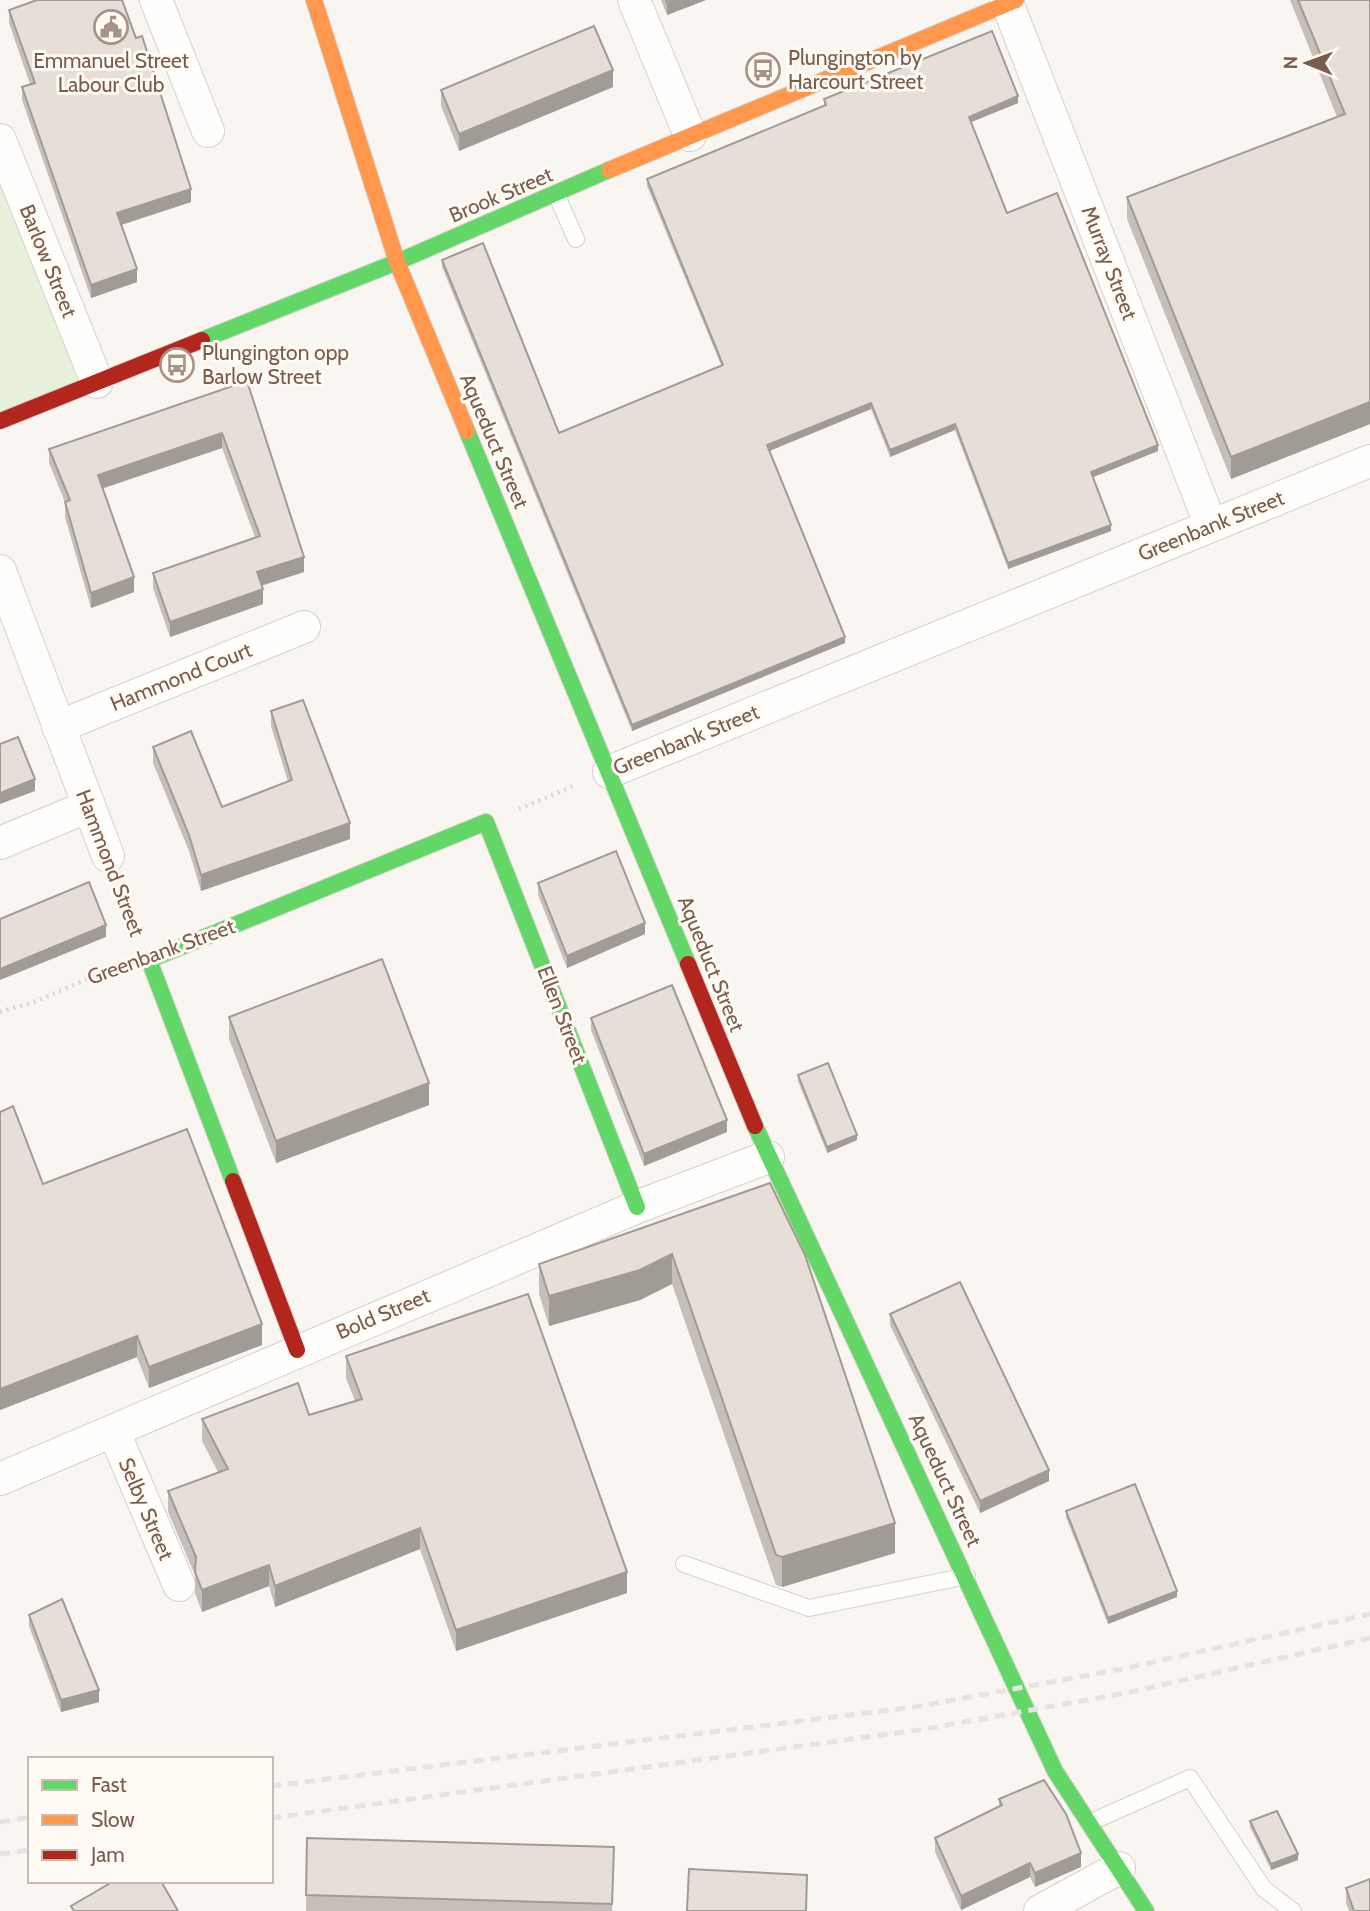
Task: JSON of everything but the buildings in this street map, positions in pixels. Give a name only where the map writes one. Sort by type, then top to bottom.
[{"type":"street","points":[[156,0],[208,131]]},
{"type":"street","name":"Aqueduct Street","points":[[314,0],[397,262],[768,1157],[967,1576],[1055,1771],[1146,1911]]},
{"type":"street","points":[[634,0],[690,135]]},
{"type":"street","name":"Brook Street","points":[[0,421],[397,262],[1010,1]]},
{"type":"street","name":"Murray Street","points":[[1010,1],[1211,526]]},
{"type":"street","name":"Barlow Street","points":[[0,140],[97,382]]},
{"type":"street","name":"Greenbank Street","points":[[609,772],[1370,461]]},
{"type":"street","name":"Hammond Street","points":[[0,571],[108,856]]},
{"type":"street","name":"Hammond Court","points":[[58,727],[304,627]]},
{"type":"street","points":[[0,843],[89,806]]},
{"type":"street","name":"Greenbank Street","points":[[149,960],[486,822]]},
{"type":"street","name":"Ellen Street","points":[[486,822],[637,1207]]},
{"type":"street","name":"Hammond Street","points":[[149,960],[297,1350]]},
{"type":"street","name":"Bold Street","points":[[0,1479],[637,1207],[768,1157]]},
{"type":"street","name":"Selby Street","points":[[114,1432],[179,1586]]},
{"type":"street","points":[[1040,1911],[1119,1868]]},
{"type":"lane","points":[[556,194],[576,239]]},
{"type":"lane","points":[[684,1564],[809,1608],[967,1576]]},
{"type":"lane","points":[[1089,1823],[1190,1778],[1264,1889],[1293,1911]]},
{"type":"path","name":"Greenbank Street","points":[[486,822],[609,772]]},
{"type":"path","name":"Hammond Street","points":[[108,856],[149,960]]},
{"type":"path","name":"Greenbank Street","points":[[0,1012],[34,1002],[114,968],[149,960]]},
{"type":"green space","points":[[0,159],[86,379],[0,413]]},
{"type":"railway","points":[[273,1786],[915,1707],[1122,1669],[1370,1614]]},
{"type":"railway","points":[[273,1818],[919,1730],[1126,1693],[1370,1638]]},
{"type":"railway","points":[[0,1822],[28,1817]]},
{"type":"railway","points":[[0,1854],[28,1850]]},
{"type":"traffic: fast","points":[[202,340],[397,262],[609,170]]},
{"type":"traffic: fast","points":[[467,431],[688,964]]},
{"type":"traffic: fast","points":[[233,1181],[149,960],[486,822],[637,1207]]},
{"type":"traffic: fast","points":[[755,1126],[1055,1771],[1146,1911]]},
{"type":"traffic: slow","points":[[314,0],[397,262],[467,431]]},
{"type":"traffic: slow","points":[[609,170],[1016,0]]},
{"type":"traffic: jam","points":[[0,421],[202,340]]},
{"type":"traffic: jam","points":[[688,964],[755,1126]]},
{"type":"traffic: jam","points":[[233,1181],[297,1350]]},
{"type":"place","name":"Emmanuel Street Labour Club","points":[[111,27]]},
{"type":"place","name":"Plungington by Harcourt Street","points":[[763,70]]},
{"type":"place","name":"Plungington opp Barlow Street","points":[[177,365]]}]
